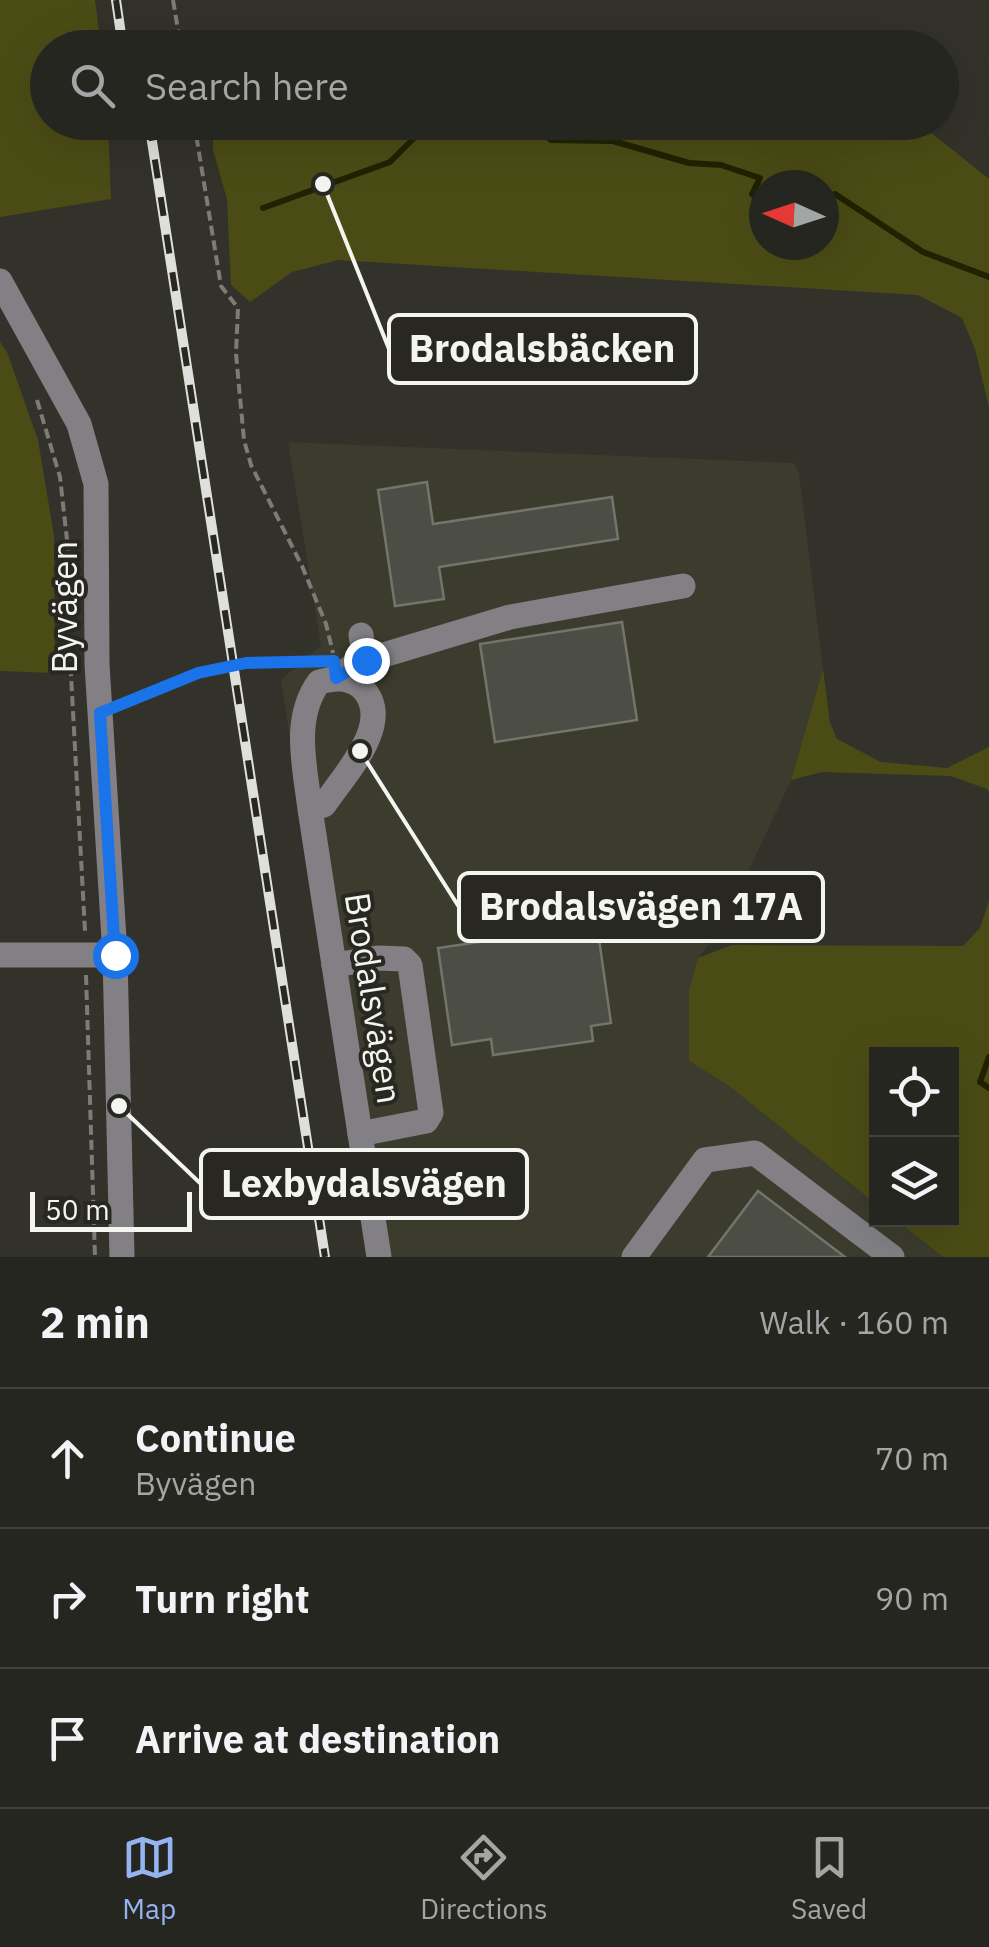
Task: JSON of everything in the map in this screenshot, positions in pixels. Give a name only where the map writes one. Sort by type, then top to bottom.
[{"type":"street","name":"Byvägen","points":[[0,281],[79,424],[91,458],[98,519],[97,664],[115,955],[122,1257]]},
{"type":"street","name":"Brodalsvägen","points":[[379,1257],[310,809],[302,735],[304,710],[319,682],[363,648],[683,586]]},
{"type":"street","points":[[310,809],[324,806],[360,751],[374,721],[372,702],[361,686],[335,670]]},
{"type":"street","points":[[0,955],[115,955]]},
{"type":"street","points":[[334,965],[394,957],[404,959],[410,966],[430,1113],[426,1121],[360,1134]]},
{"type":"street","points":[[634,1257],[705,1160],[755,1154],[892,1257]]},
{"type":"path","points":[[173,0],[178,30]]},
{"type":"path","points":[[100,713],[198,673],[246,663],[335,670],[326,624],[302,566],[251,465],[244,440],[236,354],[238,308],[221,286],[197,140]]},
{"type":"path","points":[[34,391],[60,477],[70,558],[71,675],[81,825],[95,1257]]},
{"type":"shaded area","points":[[0,0],[95,0],[99,30],[30,30],[30,140],[109,140],[111,199],[0,217]]},
{"type":"shaded area","points":[[213,140],[940,140],[989,179],[989,407],[975,349],[962,318],[918,295],[338,260],[292,272],[250,302],[231,285],[227,199]]},
{"type":"shaded area","points":[[0,342],[38,440],[54,536],[55,673],[0,671]]},
{"type":"shaded area","points":[[288,442],[794,463],[799,473],[823,669],[791,780],[721,930],[698,958],[689,1061],[729,1086],[869,1198],[869,1227],[905,1227],[943,1257],[368,1257],[281,680],[321,645]]},
{"type":"shaded area","points":[[823,669],[830,723],[837,739],[881,762],[947,768],[989,747],[989,793],[951,776],[822,772],[791,780]]},
{"type":"shaded area","points":[[989,900],[989,1257],[943,1257],[905,1227],[959,1227],[959,1047],[869,1047],[869,1198],[729,1086],[689,1061],[689,991],[698,958],[732,945],[963,946],[980,928]]},
{"type":"building","points":[[427,482],[433,524],[612,497],[618,539],[439,567],[444,599],[395,606],[378,490]]},
{"type":"building","points":[[622,622],[637,720],[495,742],[480,644]]},
{"type":"building","points":[[597,925],[611,1023],[591,1026],[593,1041],[493,1055],[491,1039],[452,1045],[438,948]]},
{"type":"building","points":[[758,1191],[845,1257],[708,1257]]},
{"type":"waterway","points":[[263,208],[390,162],[412,140]]},
{"type":"waterway","points":[[551,140],[613,141],[689,163],[721,165],[749,174]]},
{"type":"waterway","points":[[839,197],[923,252],[989,277]]},
{"type":"waterway","points":[[989,1057],[980,1082],[989,1088]]},
{"type":"railway","points":[[116,0],[120,30]]},
{"type":"railway","points":[[152,140],[325,1257]]},
{"type":"place","name":"Brodalsbäcken","points":[[323,184]]},
{"type":"place","name":"Brodalsvägen 17A","points":[[360,751]]},
{"type":"place","name":"Lexbydalsvägen","points":[[119,1106]]},
{"type":"route","points":[[115,955],[100,713],[198,673],[246,663],[334,661],[336,678],[366,660]]}]
